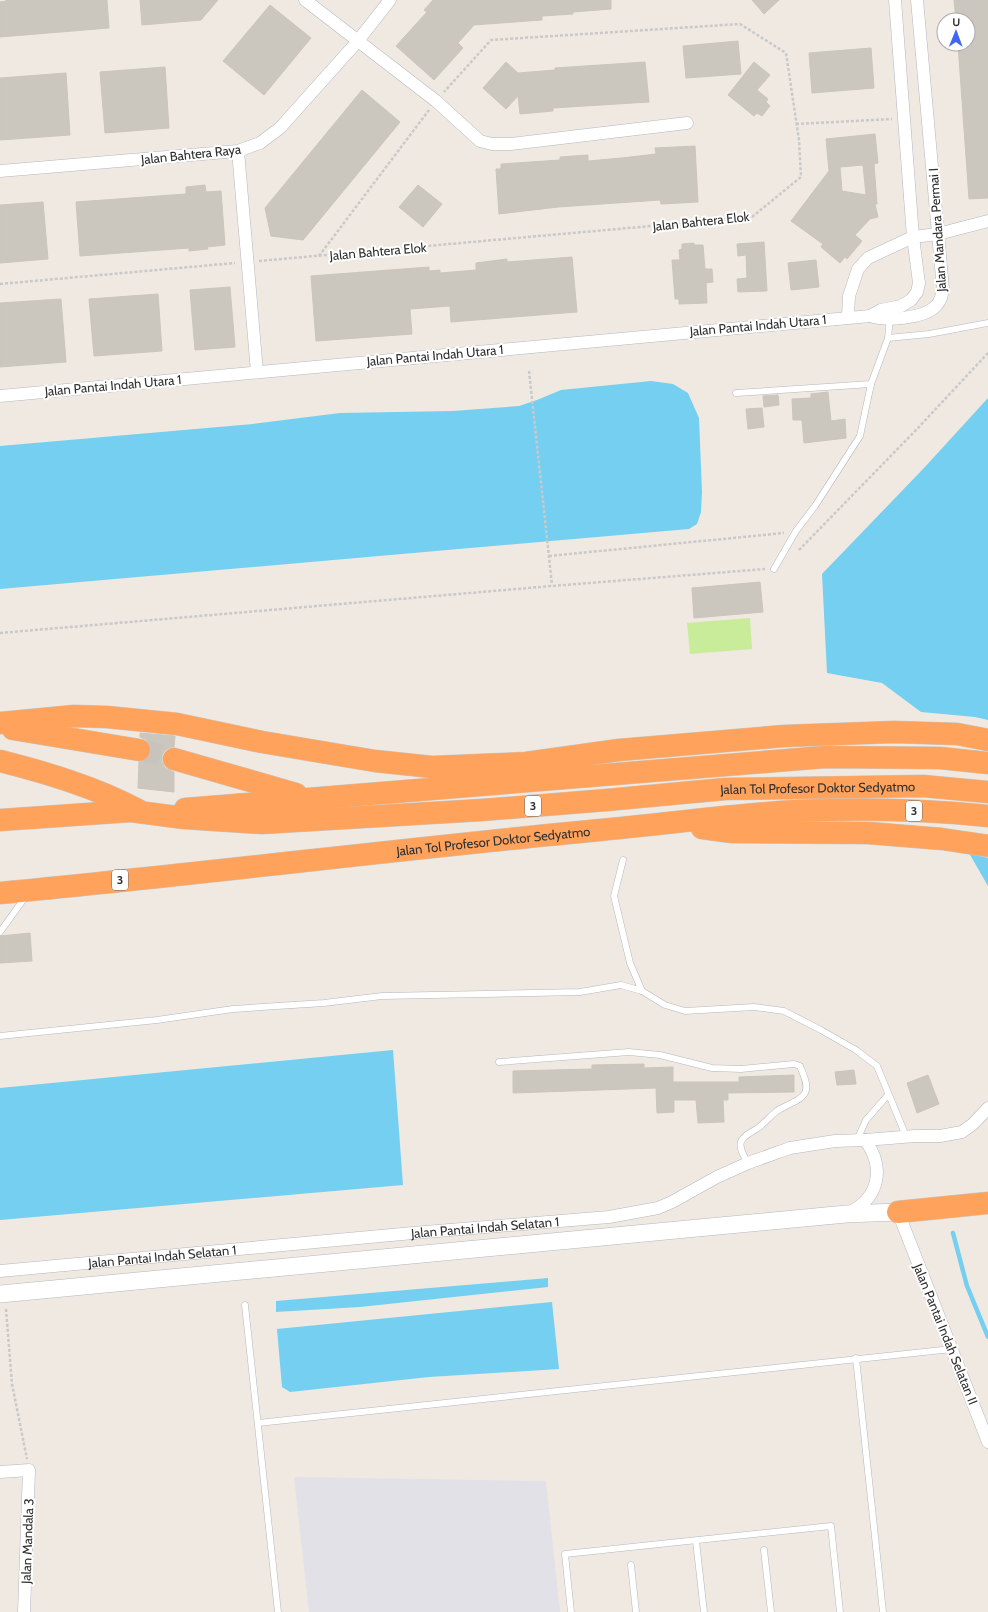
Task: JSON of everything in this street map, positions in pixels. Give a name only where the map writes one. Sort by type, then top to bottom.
[{"type":"highway","points":[[0,723],[74,716],[107,717],[169,723],[262,742],[375,761],[432,767],[526,763],[619,750],[776,737],[894,732],[957,734],[988,740]]},
{"type":"highway","points":[[0,727],[139,750]]},
{"type":"highway","name":"Jalan Tol Profesor Doktor Sedyatmo","points":[[144,813],[308,798],[825,757],[940,758],[988,763]]},
{"type":"highway","name":"Jalan Tol Profesor Doktor Sedyatmo","points":[[174,759],[308,798]]},
{"type":"highway","points":[[0,761],[38,771],[97,791],[118,799],[144,813]]},
{"type":"highway","name":"Jalan Tol Profesor Doktor Sedyatmo","points":[[0,820],[131,811],[190,819],[262,823],[482,810],[725,789],[922,786],[988,792]]},
{"type":"highway","name":"Jalan Tol Profesor Doktor Sedyatmo","points":[[0,893],[444,845],[794,811],[869,810],[960,813],[988,816]]},
{"type":"highway","points":[[677,823],[718,831],[868,834],[942,839],[988,846]]},
{"type":"highway","points":[[900,1219],[988,1203]]},
{"type":"street","points":[[305,0],[357,42],[436,101],[480,141],[492,144],[511,144],[687,123]]},
{"type":"street","name":"Jalan Bahtera Raya","points":[[0,171],[238,151],[260,143],[280,128],[357,42],[390,0]]},
{"type":"street","name":"Jalan Mandara Permai I","points":[[889,313],[911,300],[917,292],[919,283],[913,237],[895,0]]},
{"type":"street","name":"Jalan Mandara Permai I","points":[[870,316],[881,310],[889,313],[920,315],[928,312],[936,306],[941,298],[943,289],[917,0]]},
{"type":"street","points":[[238,151],[257,372]]},
{"type":"street","points":[[848,317],[849,296],[858,268],[868,258],[913,237],[938,234],[988,221]]},
{"type":"street","name":"Jalan Pantai Indah Utara 1","points":[[0,396],[870,316]]},
{"type":"street","points":[[861,1140],[906,1136],[940,1136],[962,1132],[973,1124],[988,1108]]},
{"type":"street","name":"Jalan Pantai Indah Selatan 1","points":[[0,1271],[420,1232],[609,1217],[665,1205],[717,1177],[769,1154],[801,1145],[861,1140],[872,1149],[876,1160],[876,1182],[872,1193],[865,1202],[856,1210],[846,1214]]},
{"type":"street","name":"Jalan Pantai Indah Selatan 1","points":[[3,1301],[846,1214],[900,1219]]},
{"type":"street","name":"Jalan Pantai Indah Selatan II","points":[[900,1219],[988,1442]]},
{"type":"street","points":[[0,1472],[29,1470]]},
{"type":"street","name":"Jalan Mandala 3","points":[[24,1612],[29,1470]]},
{"type":"lane","points":[[774,569],[796,532],[815,506],[860,436],[871,384],[888,338],[889,313]]},
{"type":"lane","points":[[888,338],[929,334],[988,323]]},
{"type":"lane","points":[[736,393],[871,384]]},
{"type":"lane","points":[[623,860],[614,896],[630,963],[642,991]]},
{"type":"lane","points":[[0,932],[31,890]]},
{"type":"lane","points":[[0,1036],[157,1020],[233,1009],[324,1003],[382,996],[580,992],[621,985],[642,991],[665,1005],[685,1011],[754,1007],[784,1011],[821,1030],[856,1050],[877,1066],[906,1136]]},
{"type":"lane","points":[[499,1062],[629,1052],[660,1055],[712,1068],[741,1069],[794,1064],[800,1066],[806,1084],[805,1093],[800,1098],[776,1111],[759,1127],[749,1132],[742,1139],[740,1144],[741,1151],[748,1162]]},
{"type":"lane","points":[[861,1140],[866,1120],[888,1095]]},
{"type":"lane","points":[[245,1305],[278,1612]]},
{"type":"lane","points":[[258,1423],[856,1358],[952,1349]]},
{"type":"lane","points":[[856,1358],[883,1612]]},
{"type":"lane","points":[[571,1612],[565,1554],[831,1526],[840,1612]]},
{"type":"lane","points":[[696,1541],[704,1612]]},
{"type":"lane","points":[[764,1550],[771,1612]]},
{"type":"lane","points":[[631,1565],[636,1612]]},
{"type":"path","name":"Jalan Bahtera Elok","points":[[740,24],[786,53],[799,140],[800,177],[752,217],[319,256],[436,101],[490,40],[740,24]]},
{"type":"path","points":[[796,124],[904,118]]},
{"type":"path","points":[[0,284],[319,256]]},
{"type":"path","points":[[799,550],[917,429],[988,353]]},
{"type":"path","points":[[529,371],[552,586]]},
{"type":"path","points":[[549,556],[796,532]]},
{"type":"path","points":[[0,633],[552,586],[774,569]]},
{"type":"path","points":[[3,1301],[12,1384],[29,1470]]},
{"type":"shaded area","points":[[294,1477],[546,1481],[560,1612],[309,1612]]},
{"type":"green space","points":[[750,618],[752,649],[690,654],[687,623]]},
{"type":"water","points":[[651,381],[673,384],[688,393],[699,418],[702,492],[701,512],[697,524],[689,529],[0,589],[0,446],[253,424],[340,413],[453,411],[519,406],[561,390]]},
{"type":"water","points":[[988,398],[988,720],[975,717],[921,712],[882,683],[827,673],[822,574],[924,468]]},
{"type":"water","points":[[969,853],[988,858],[988,886]]},
{"type":"water","points":[[393,1050],[403,1185],[0,1220],[0,1088]]},
{"type":"water","points":[[548,1278],[548,1287],[360,1307],[276,1312],[276,1301]]},
{"type":"water","points":[[552,1302],[559,1369],[429,1377],[290,1392],[282,1387],[277,1329]]},
{"type":"building","points":[[6,0],[107,0],[109,28],[0,37],[0,2]]},
{"type":"building","points":[[140,0],[218,0],[201,20],[142,25]]},
{"type":"building","points":[[433,0],[611,0],[611,9],[542,16],[542,20],[474,25],[458,43],[463,48],[434,80],[396,46],[427,12],[424,10]]},
{"type":"building","points":[[752,0],[779,0],[764,14]]},
{"type":"building","points":[[954,0],[988,0],[988,198],[969,199],[959,52],[976,52],[976,12],[955,12]]},
{"type":"building","points":[[270,5],[311,38],[264,95],[223,61]]},
{"type":"building","points":[[738,41],[741,74],[686,78],[683,46]]},
{"type":"building","points":[[871,48],[874,88],[812,93],[809,53]]},
{"type":"building","points":[[506,62],[518,73],[555,70],[555,68],[645,62],[649,102],[553,108],[553,111],[520,114],[518,96],[506,109],[483,88]]},
{"type":"building","points":[[754,62],[770,75],[757,90],[768,99],[766,102],[770,106],[762,116],[757,113],[754,116],[728,95]]},
{"type":"building","points":[[165,67],[169,128],[105,133],[100,72]]},
{"type":"building","points":[[66,73],[70,135],[0,140],[0,78]]},
{"type":"building","points":[[362,90],[400,122],[303,240],[271,236],[265,208]]},
{"type":"building","points":[[875,134],[878,163],[874,164],[877,204],[875,204],[878,217],[870,219],[855,235],[862,241],[847,259],[845,257],[840,263],[821,247],[823,244],[791,221],[829,171],[826,139]],"holes":[[[863,165],[866,195],[842,191],[840,167]]]},
{"type":"building","points":[[695,146],[698,202],[661,204],[660,200],[558,207],[499,214],[496,169],[501,169],[501,164],[560,160],[560,157],[588,155],[588,161],[622,158],[656,154],[655,148]]},
{"type":"building","points":[[205,185],[206,192],[221,191],[225,245],[189,251],[189,248],[80,256],[76,202],[186,194],[186,187]]},
{"type":"building","points":[[418,185],[442,204],[423,227],[399,207]]},
{"type":"building","points":[[43,202],[48,259],[0,263],[0,205]]},
{"type":"building","points":[[764,242],[767,291],[738,292],[737,279],[747,278],[746,255],[738,256],[737,244]]},
{"type":"building","points":[[694,243],[694,245],[703,245],[705,269],[712,269],[713,282],[706,283],[707,303],[679,304],[679,299],[675,299],[672,260],[680,260],[679,250],[682,249],[682,244]]},
{"type":"building","points":[[572,257],[577,312],[451,322],[450,306],[410,309],[412,334],[316,341],[311,276],[429,267],[429,271],[440,270],[440,273],[476,270],[476,263],[507,259],[507,262]]},
{"type":"building","points":[[816,260],[819,287],[791,290],[788,263]]},
{"type":"building","points":[[230,287],[235,347],[195,350],[190,290]]},
{"type":"building","points":[[158,294],[162,351],[94,356],[89,299]]},
{"type":"building","points":[[61,299],[66,362],[0,367],[0,303]]},
{"type":"building","points":[[828,392],[831,421],[845,419],[846,438],[804,443],[802,420],[793,420],[792,399],[811,398],[811,394]]},
{"type":"building","points":[[778,395],[779,405],[764,407],[763,396]]},
{"type":"building","points":[[762,408],[764,427],[748,429],[746,409]]},
{"type":"building","points":[[760,582],[763,612],[694,618],[692,588]]},
{"type":"building","points":[[140,733],[175,736],[174,747],[165,750],[162,755],[162,762],[165,768],[174,772],[174,792],[138,788],[139,762],[144,762],[151,752],[151,745],[147,740],[140,737]]},
{"type":"building","points":[[30,933],[32,961],[0,963],[0,936]]},
{"type":"building","points":[[644,1064],[644,1068],[673,1067],[673,1082],[739,1082],[739,1077],[794,1075],[794,1092],[728,1093],[728,1100],[723,1100],[724,1122],[698,1123],[696,1100],[674,1100],[674,1112],[657,1113],[656,1088],[513,1093],[513,1071],[592,1069],[592,1065]]},
{"type":"building","points":[[854,1070],[856,1084],[837,1085],[835,1072]]},
{"type":"building","points":[[928,1075],[939,1104],[917,1113],[907,1083]]},
{"type":"waterway","points":[[953,1233],[967,1286],[988,1337]]},
{"type":"tunnel","points":[[139,750],[174,759]]}]
